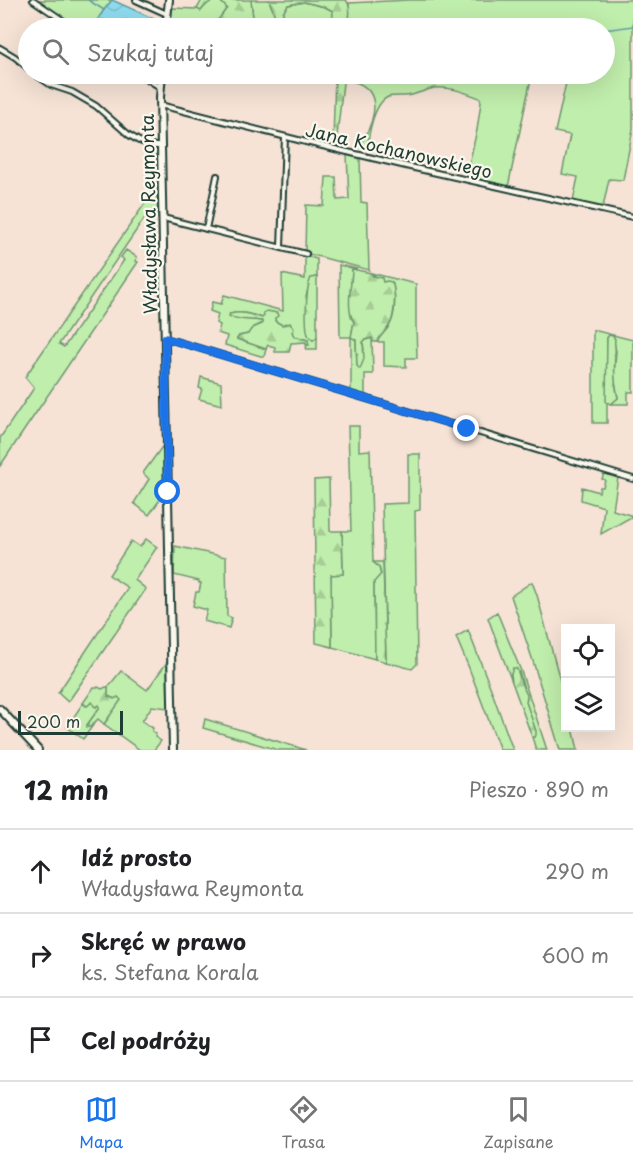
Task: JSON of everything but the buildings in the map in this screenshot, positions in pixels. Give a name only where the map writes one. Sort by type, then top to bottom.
[{"type":"street","points":[[33,0],[59,18]]},
{"type":"street","points":[[136,0],[168,15]]},
{"type":"street","points":[[168,18],[169,0]]},
{"type":"street","points":[[0,48],[18,60]]},
{"type":"street","points":[[50,84],[72,92],[96,106],[139,141],[161,146]]},
{"type":"street","points":[[156,84],[161,87]]},
{"type":"street","name":"Władysława Reymonta","points":[[161,84],[173,750]]},
{"type":"street","name":"Jana Kochanowskiego","points":[[160,105],[410,167],[633,217]]},
{"type":"street","points":[[280,247],[285,137]]},
{"type":"street","points":[[206,229],[217,176]]},
{"type":"street","points":[[162,218],[306,254]]},
{"type":"street","points":[[165,338],[633,479]]},
{"type":"street","points":[[0,710],[38,750]]},
{"type":"green space","points":[[36,0],[112,0],[99,18],[62,18]]},
{"type":"green space","points":[[202,0],[219,0],[208,3],[201,11],[197,9]]},
{"type":"green space","points":[[219,0],[227,8],[220,18],[171,18],[172,8],[201,10],[208,2]]},
{"type":"green space","points":[[219,0],[251,0],[253,18],[220,18],[227,8]]},
{"type":"green space","points":[[251,0],[269,0],[274,18],[253,18]]},
{"type":"green space","points":[[269,0],[346,0],[350,10],[349,18],[333,18],[333,11],[304,2],[288,5],[283,12],[283,18],[274,18]]},
{"type":"green space","points":[[409,0],[633,0],[633,129],[623,180],[609,179],[603,207],[573,201],[578,177],[562,174],[570,135],[555,132],[566,84],[615,84],[615,18],[348,18],[349,3]]},
{"type":"green space","points":[[304,2],[325,7],[333,11],[333,18],[283,18],[283,12],[288,5]]},
{"type":"green space","points":[[335,84],[343,84],[336,145],[333,141]]},
{"type":"green space","points":[[360,84],[530,84],[508,187],[466,177],[477,130],[480,98],[446,88],[434,88],[409,96],[388,97],[383,100],[376,112],[369,135],[368,148],[358,147],[367,132],[373,113],[374,104],[367,88]]},
{"type":"green space","points":[[347,155],[360,158],[361,202],[367,203],[369,270],[305,253],[306,205],[324,206],[326,177],[336,177],[337,200],[349,199]]},
{"type":"green space","points":[[150,196],[157,196],[158,218],[144,219],[59,344],[64,347],[124,260],[121,257],[126,250],[137,257],[138,262],[0,466],[0,438],[34,388],[25,377]]},
{"type":"green space","points":[[305,256],[317,259],[317,277],[311,278],[306,296],[313,340],[317,337],[317,349],[306,349],[308,340],[294,336],[286,323],[282,325],[275,321],[275,318],[265,316],[262,318],[242,313],[230,314],[239,319],[262,323],[237,339],[266,349],[264,357],[225,345],[227,336],[218,333],[220,325],[216,323],[218,314],[210,311],[212,302],[221,304],[224,295],[283,311],[282,274],[305,279]]},
{"type":"green space","points":[[339,265],[357,269],[352,270],[350,299],[357,366],[364,350],[363,342],[372,338],[373,374],[365,374],[365,395],[351,391],[351,337],[340,337]]},
{"type":"green space","points":[[352,269],[371,273],[373,276],[382,278],[383,282],[392,282],[394,292],[394,311],[391,322],[377,342],[373,342],[372,338],[363,342],[364,359],[360,369],[357,366],[356,340],[351,337],[354,322],[349,303]]},
{"type":"green space","points":[[371,273],[416,284],[417,358],[406,358],[406,367],[384,366],[384,342],[377,342],[391,322],[395,304],[394,292],[392,282],[383,282]]},
{"type":"green space","points":[[317,277],[317,337],[313,340],[307,332],[306,307],[309,283],[311,278]]},
{"type":"green space","points":[[267,311],[277,313],[275,321],[282,325],[290,323],[294,329],[292,332],[294,336],[308,340],[309,345],[306,345],[306,342],[291,343],[289,352],[275,352],[275,347],[268,345],[266,349],[237,339],[262,324],[262,321],[237,319],[229,316],[230,314],[250,314],[262,318],[263,313]]},
{"type":"green space","points":[[593,330],[633,340],[633,392],[628,392],[628,404],[611,404],[618,398],[614,375],[616,351],[614,343],[607,338],[607,423],[593,423]]},
{"type":"green space","points":[[609,335],[615,339],[615,376],[618,398],[611,404],[606,402],[607,338]]},
{"type":"green space","points":[[201,377],[221,383],[222,405],[199,399],[202,389],[199,388]]},
{"type":"green space","points":[[348,426],[359,426],[359,451],[370,450],[373,562],[379,567],[381,575],[374,583],[375,659],[332,647],[331,574],[343,574],[342,531],[351,531]]},
{"type":"green space","points":[[164,444],[164,494],[149,515],[134,503],[149,479],[143,473]]},
{"type":"green space","points":[[408,454],[420,454],[420,510],[415,511],[417,664],[412,669],[386,662],[382,504],[408,503]]},
{"type":"green space","points":[[604,473],[618,477],[613,510],[633,516],[601,534],[604,507],[581,500],[582,487],[599,492],[605,480],[602,479]]},
{"type":"green space","points":[[329,479],[330,531],[342,531],[343,574],[331,575],[332,647],[316,643],[314,480]]},
{"type":"green space","points":[[146,539],[157,547],[135,580],[146,589],[68,702],[58,693],[128,588],[109,575],[131,541],[140,547]]},
{"type":"green space","points":[[175,546],[226,557],[227,616],[232,618],[229,628],[204,621],[207,610],[193,606],[201,583],[174,575]]},
{"type":"green space","points":[[373,562],[383,562],[386,662],[375,659],[374,582],[381,574],[379,567]]},
{"type":"green space","points":[[532,582],[561,684],[561,732],[574,732],[578,750],[560,750],[511,596]]},
{"type":"green space","points":[[497,612],[521,671],[547,750],[536,750],[532,737],[535,737],[533,725],[519,672],[511,674],[512,682],[488,618]]},
{"type":"green space","points":[[468,630],[513,750],[500,750],[456,637]]},
{"type":"green space","points":[[167,662],[168,708],[152,706],[142,721],[153,728],[155,737],[161,741],[154,750],[140,750],[104,724],[110,716],[115,699],[108,696],[108,687],[121,671],[147,690]]},
{"type":"green space","points":[[513,668],[517,669],[527,695],[526,702],[536,731],[535,737],[532,737],[512,682]]},
{"type":"green space","points":[[94,687],[102,689],[108,687],[108,696],[114,699],[118,697],[121,700],[104,724],[98,719],[87,727],[100,707],[99,705],[96,707],[92,702],[87,706],[83,703]]},
{"type":"green space","points":[[92,702],[94,706],[99,705],[100,707],[87,725],[90,727],[96,721],[83,739],[67,727],[83,703],[86,706]]},
{"type":"green space","points":[[205,719],[306,750],[278,750],[203,728]]},
{"type":"water","points":[[112,0],[152,18],[99,18]]},
{"type":"waterway","points":[[88,0],[104,10]]},
{"type":"waterway","points":[[615,28],[633,26]]},
{"type":"route","points":[[168,492],[165,338],[467,429]]}]
